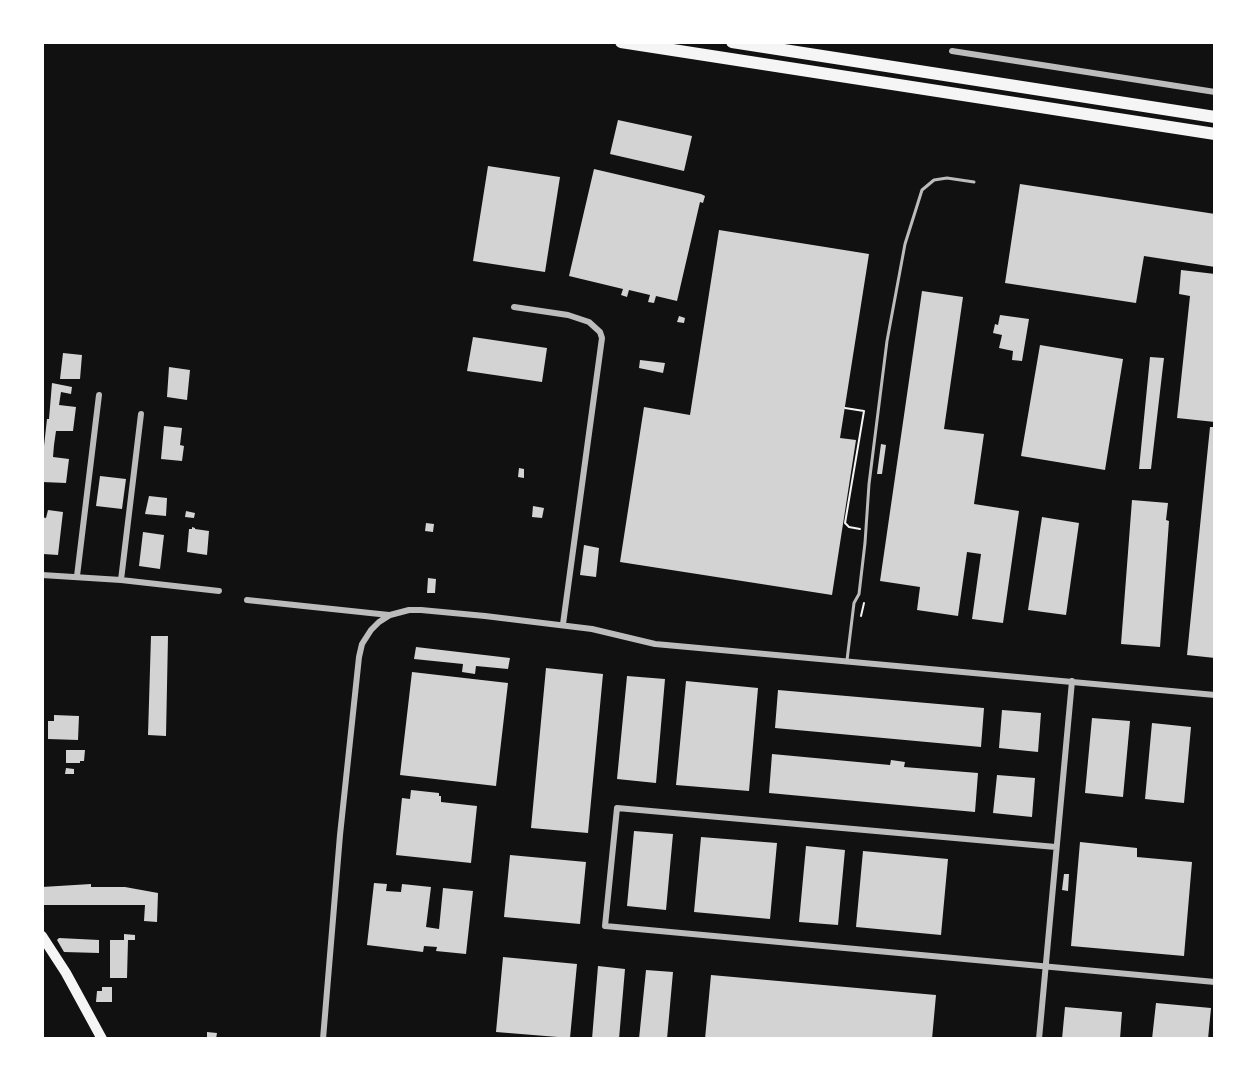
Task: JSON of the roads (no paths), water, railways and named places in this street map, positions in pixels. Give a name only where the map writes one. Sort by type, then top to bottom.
[{"type":"highway","points":[[621,42],[1215,134]]},
{"type":"highway","points":[[732,42],[1215,117]]},
{"type":"main road","points":[[42,936],[102,1039]]},
{"type":"street","points":[[952,51],[1215,92]]},
{"type":"street","points":[[513,307],[568,315],[589,322],[600,332],[602,338],[562,624]]},
{"type":"street","points":[[77,576],[99,395]]},
{"type":"street","points":[[121,580],[141,414]]},
{"type":"street","points":[[42,575],[77,576],[219,591]]},
{"type":"street","points":[[247,600],[390,615]]},
{"type":"street","points":[[323,1039],[340,835],[359,657],[362,644],[371,630],[390,615],[409,610],[421,610],[562,624],[655,644],[1215,695]]},
{"type":"street","points":[[1039,1039],[1072,681]]},
{"type":"street","points":[[1056,847],[617,808],[606,926],[1215,982]]},
{"type":"lane","points":[[847,662],[854,603],[859,594],[869,484],[886,352],[904,244],[922,190],[934,180],[947,178],[974,182]]}]
